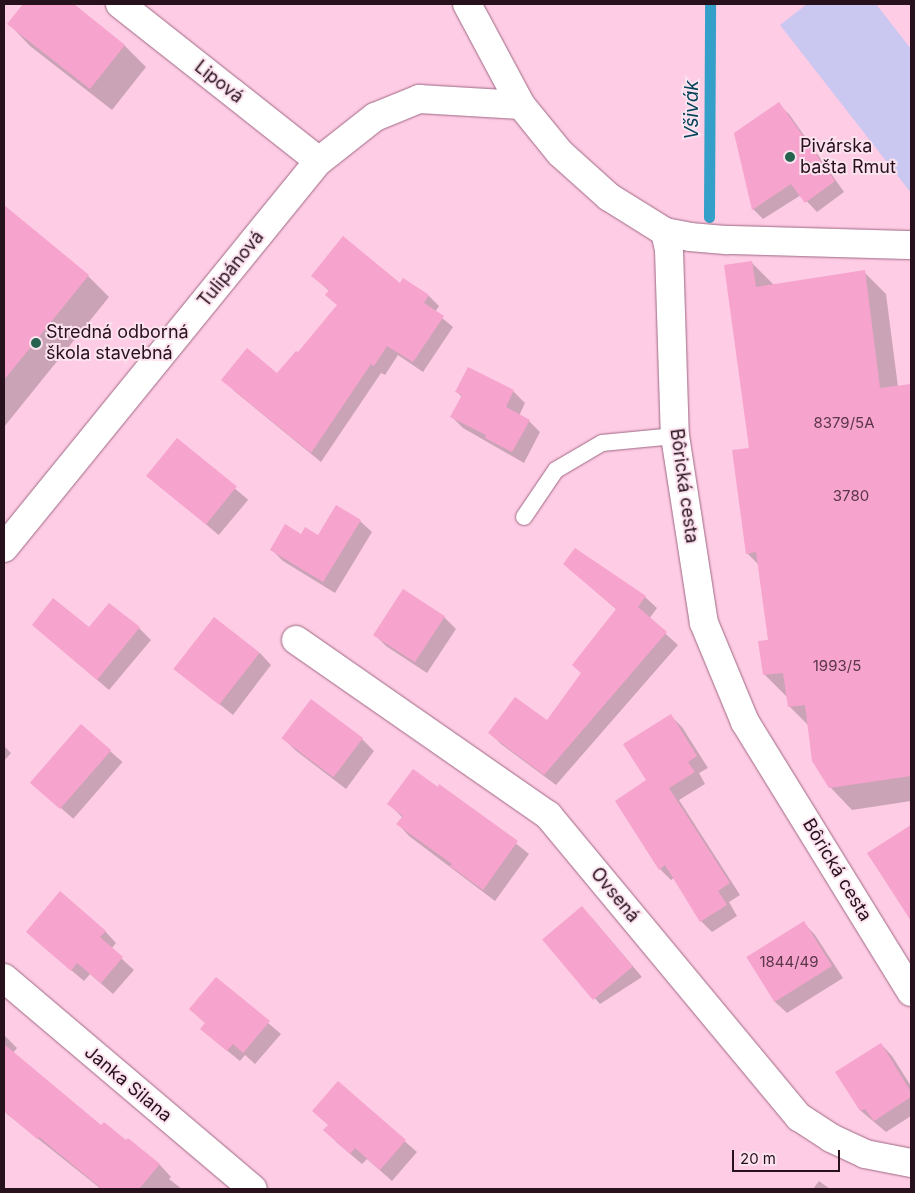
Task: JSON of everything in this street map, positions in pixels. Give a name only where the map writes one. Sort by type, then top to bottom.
[{"type":"street","name":"Lipová","points":[[120,4],[319,161]]},
{"type":"street","points":[[467,4],[521,105],[560,153],[609,196],[678,235],[728,240],[911,245]]},
{"type":"street","name":"Tulipánová","points":[[4,548],[319,161],[375,117],[418,99],[521,105]]},
{"type":"street","name":"Bôrická cesta","points":[[678,235],[669,250],[675,436],[704,623],[745,722],[911,992]]},
{"type":"street","name":"Ovsená","points":[[296,640],[548,815],[799,1117],[832,1138],[864,1154],[911,1163]]},
{"type":"street","name":"Janka Silana","points":[[4,978],[253,1189]]},
{"type":"lane","points":[[524,517],[556,470],[602,443],[675,436]]},
{"type":"shaded area","points":[[807,4],[876,4],[911,49],[911,193],[780,25]]},
{"type":"building","points":[[23,4],[74,4],[125,45],[90,89],[7,24]]},
{"type":"building","points":[[779,102],[835,181],[805,203],[791,184],[752,210],[734,133]]},
{"type":"building","points":[[4,205],[89,275],[4,380]]},
{"type":"building","points":[[343,236],[400,283],[403,278],[429,295],[424,303],[444,316],[413,362],[387,346],[374,366],[371,364],[311,453],[221,380],[247,348],[277,373],[296,351],[298,352],[337,305],[325,295],[329,290],[311,276]]},
{"type":"building","points":[[752,261],[756,287],[865,270],[880,388],[911,384],[911,776],[829,788],[812,761],[805,705],[788,707],[783,673],[763,675],[758,641],[768,640],[756,552],[746,554],[732,450],[749,448],[724,265]]},
{"type":"building","points":[[468,367],[514,390],[506,407],[530,420],[512,452],[485,438],[486,435],[450,417],[462,395],[455,392]]},
{"type":"building","points":[[177,438],[237,486],[206,525],[146,476]]},
{"type":"building","points":[[336,505],[361,520],[323,582],[270,550],[285,524],[301,534],[305,527],[318,535]]},
{"type":"building","points":[[575,548],[646,596],[638,607],[667,632],[544,775],[488,733],[515,697],[547,720],[581,673],[572,665],[616,609],[563,564]]},
{"type":"building","points":[[403,589],[445,616],[415,662],[373,635]]},
{"type":"building","points":[[53,598],[89,627],[109,603],[140,627],[97,680],[32,625]]},
{"type":"building","points":[[214,617],[260,653],[219,705],[173,669]]},
{"type":"building","points":[[311,699],[363,738],[333,777],[282,738]]},
{"type":"building","points":[[671,714],[697,756],[688,762],[695,772],[669,788],[730,883],[718,891],[727,905],[700,922],[665,865],[659,870],[615,801],[646,780],[623,744]]},
{"type":"building","points":[[81,724],[111,750],[60,809],[30,783]]},
{"type":"building","points":[[413,769],[438,787],[439,784],[518,841],[483,890],[450,866],[452,864],[396,824],[403,816],[387,804]]},
{"type":"building","points":[[911,825],[911,921],[867,853]]},
{"type":"building","points":[[60,891],[106,931],[100,937],[123,957],[101,983],[77,963],[71,971],[26,932]]},
{"type":"building","points":[[582,906],[633,967],[593,1000],[542,939]]},
{"type":"building","points":[[804,921],[832,966],[774,1002],[746,957]]},
{"type":"building","points":[[216,977],[270,1021],[243,1053],[233,1044],[227,1051],[200,1029],[205,1023],[189,1009]]},
{"type":"building","points":[[881,1043],[911,1092],[911,1097],[874,1121],[865,1109],[860,1111],[835,1072]]},
{"type":"building","points":[[4,1044],[101,1125],[104,1122],[126,1140],[128,1138],[160,1164],[139,1189],[102,1189],[4,1111]]},
{"type":"building","points":[[338,1081],[406,1140],[380,1170],[355,1148],[350,1154],[323,1130],[328,1125],[312,1111]]},
{"type":"waterway","name":"Všivák","points":[[709,217],[710,4]]},
{"type":"place","name":"Pivárska bašta Rmut","points":[[790,157]]},
{"type":"place","name":"Stredná odborná škola stavebná","points":[[36,343]]}]
